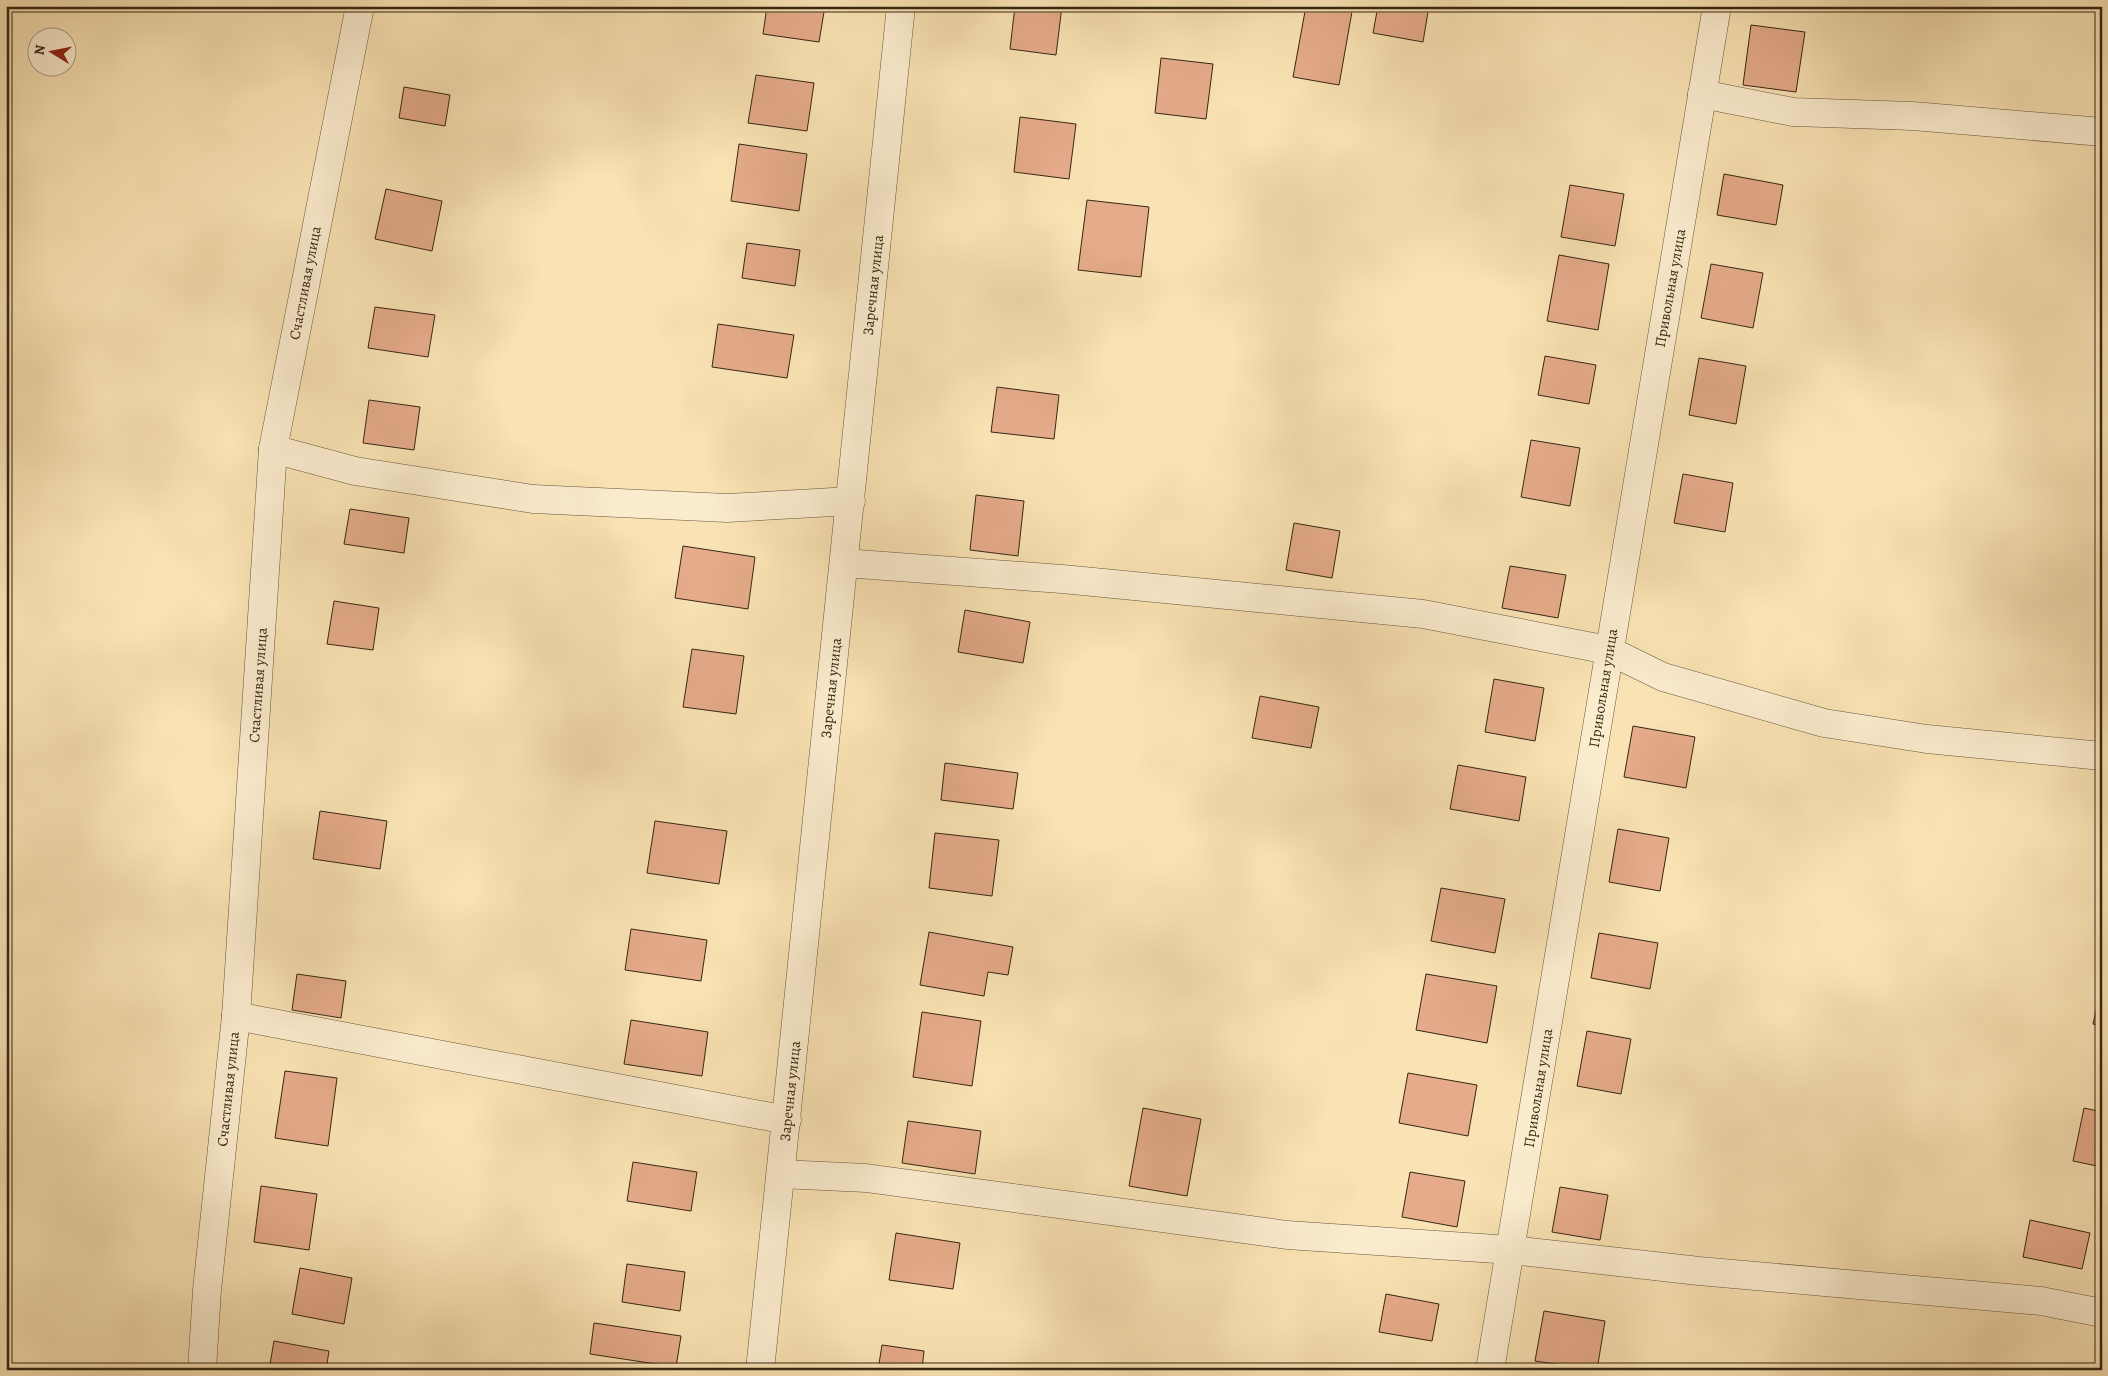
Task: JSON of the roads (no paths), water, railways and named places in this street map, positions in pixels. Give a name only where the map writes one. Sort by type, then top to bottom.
[{"type":"street","name":"Счастливая улица","points":[[202,1370],[207,1290],[236,1016],[273,449],[360,6]]},
{"type":"street","name":"Заречная улица","points":[[760,1370],[901,6]]},
{"type":"street","name":"Привольная улица","points":[[1490,1370],[1512,1250],[1608,650],[1717,6]]},
{"type":"street","points":[[1702,94],[1793,112],[1913,116],[2102,132]]},
{"type":"street","points":[[273,449],[355,471],[533,499],[727,508],[850,501]]},
{"type":"street","points":[[844,563],[1062,579],[1423,614],[1608,650],[1663,677],[1824,723],[1927,739],[2102,756]]},
{"type":"street","points":[[236,1016],[787,1120]]},
{"type":"street","points":[[781,1174],[866,1178],[1287,1235],[1512,1250],[1699,1271],[2040,1301],[2102,1313]]}]
